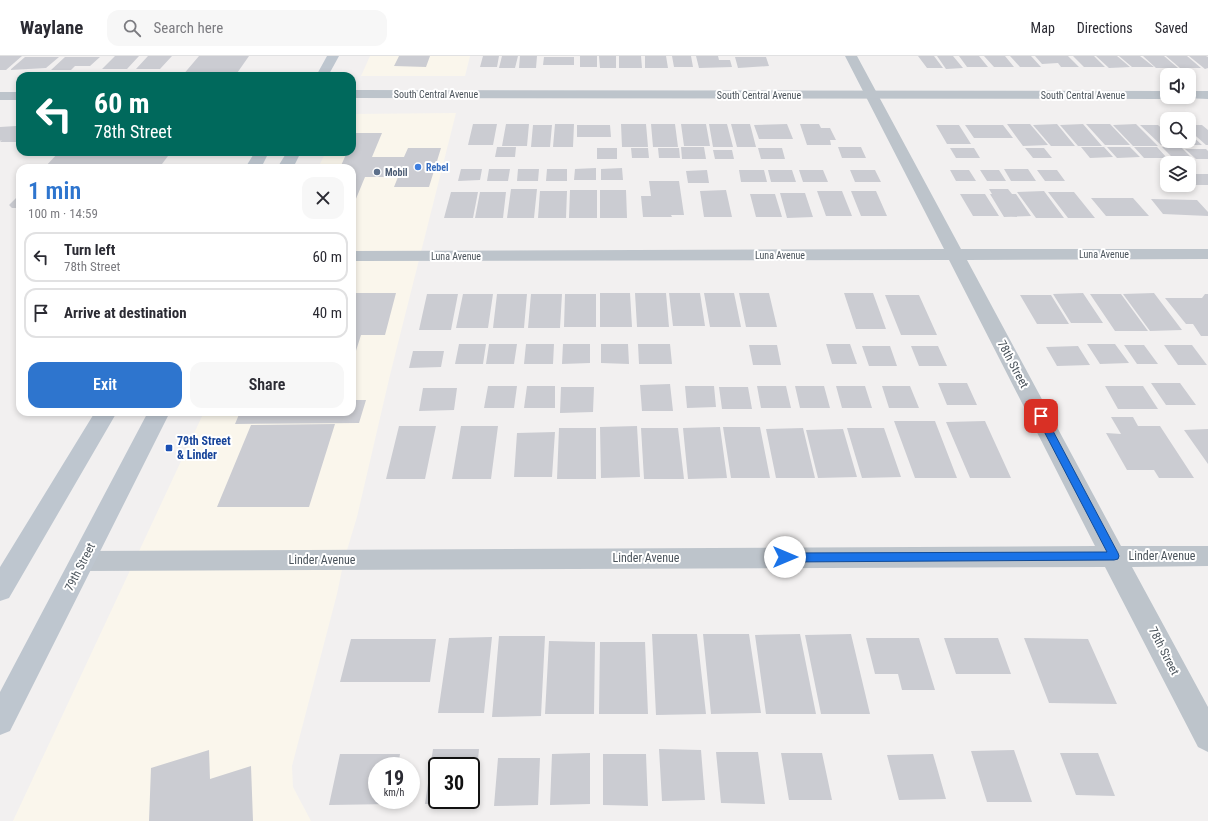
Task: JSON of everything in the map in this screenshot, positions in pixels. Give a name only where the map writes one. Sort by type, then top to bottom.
[{"type":"main road","points":[[324,72],[333,56]]},
{"type":"main road","points":[[0,590],[104,416]]},
{"type":"main road","name":"79th Street","points":[[0,721],[157,416]]},
{"type":"street","name":"78th Street","points":[[851,56],[1208,737]]},
{"type":"street","name":"South Central Avenue","points":[[356,94],[1160,95]]},
{"type":"street","points":[[1196,95],[1208,95]]},
{"type":"street","points":[[0,96],[16,96]]},
{"type":"street","name":"Luna Avenue","points":[[356,256],[1208,254]]},
{"type":"street","name":"Linder Avenue","points":[[83,561],[1208,556]]},
{"type":"shaded area","points":[[370,56],[470,56],[465,76],[361,76]]},
{"type":"shaded area","points":[[456,113],[390,375],[357,517],[344,560],[337,594],[292,766],[293,787],[311,821],[13,821],[202,416],[356,416],[356,164],[320,164],[324,156],[356,156],[356,114]]},
{"type":"building","points":[[0,56],[22,56],[6,70],[0,70]]},
{"type":"building","points":[[115,56],[139,56],[127,69],[102,69]]},
{"type":"building","points":[[148,56],[172,56],[160,69],[136,69]]},
{"type":"building","points":[[199,56],[249,56],[238,72],[185,72]]},
{"type":"building","points":[[399,56],[430,56],[426,67],[394,66]]},
{"type":"building","points":[[483,56],[499,56],[497,67],[480,67]]},
{"type":"building","points":[[502,56],[518,56],[515,68],[499,68]]},
{"type":"building","points":[[520,56],[537,56],[536,68],[519,68]]},
{"type":"building","points":[[580,56],[597,56],[597,67],[580,67]]},
{"type":"building","points":[[599,56],[616,56],[616,68],[600,68]]},
{"type":"building","points":[[619,56],[641,56],[642,68],[619,68]]},
{"type":"building","points":[[645,56],[666,56],[668,68],[645,68]]},
{"type":"building","points":[[672,56],[691,56],[693,67],[674,67]]},
{"type":"building","points":[[696,56],[718,56],[719,60],[730,60],[732,67],[699,68]]},
{"type":"building","points":[[918,56],[934,56],[943,68],[927,68]]},
{"type":"building","points":[[937,56],[953,56],[963,68],[946,69]]},
{"type":"building","points":[[959,56],[979,56],[988,67],[967,67]]},
{"type":"building","points":[[984,56],[1005,56],[1014,67],[994,67]]},
{"type":"building","points":[[1010,56],[1031,56],[1041,67],[1020,67]]},
{"type":"building","points":[[1035,56],[1068,56],[1079,67],[1061,67],[1058,63],[1042,64]]},
{"type":"building","points":[[1073,56],[1094,56],[1105,67],[1084,67]]},
{"type":"building","points":[[1096,56],[1117,56],[1130,67],[1109,68]]},
{"type":"building","points":[[1119,56],[1140,56],[1154,67],[1132,67]]},
{"type":"building","points":[[1143,56],[1164,56],[1178,68],[1160,68],[1156,68]]},
{"type":"building","points":[[1166,56],[1187,56],[1201,68],[1196,68],[1180,68]]},
{"type":"building","points":[[1189,56],[1208,57],[1208,68],[1205,69]]},
{"type":"building","points":[[25,57],[59,57],[46,68],[10,70]]},
{"type":"building","points":[[65,57],[100,57],[90,66],[75,66],[71,70],[51,70]]},
{"type":"building","points":[[544,57],[574,57],[574,65],[543,65]]},
{"type":"building","points":[[735,57],[766,57],[769,66],[738,68]]},
{"type":"building","points":[[473,124],[497,124],[493,145],[468,145]]},
{"type":"building","points":[[506,124],[529,124],[527,146],[502,146]]},
{"type":"building","points":[[555,124],[574,124],[573,147],[553,147]]},
{"type":"building","points":[[621,124],[646,124],[648,147],[622,147]]},
{"type":"building","points":[[651,124],[675,124],[678,147],[653,147]]},
{"type":"building","points":[[681,124],[706,124],[710,146],[684,146]]},
{"type":"building","points":[[709,124],[727,124],[733,147],[713,147]]},
{"type":"building","points":[[731,124],[750,124],[756,147],[737,147]]},
{"type":"building","points":[[787,124],[793,139],[759,139],[754,125]]},
{"type":"building","points":[[800,124],[819,124],[821,128],[830,128],[836,140],[830,140],[831,145],[807,145]]},
{"type":"building","points":[[1007,124],[1030,124],[1048,145],[1023,146]]},
{"type":"building","points":[[1057,124],[1075,146],[1051,146],[1033,125]]},
{"type":"building","points":[[1083,124],[1102,146],[1078,146],[1060,125]]},
{"type":"building","points":[[1086,124],[1110,124],[1130,145],[1105,145]]},
{"type":"building","points":[[1136,124],[1158,146],[1133,146],[1113,125]]},
{"type":"building","points":[[533,125],[552,125],[550,147],[531,147]]},
{"type":"building","points":[[577,125],[610,125],[611,137],[577,137]]},
{"type":"building","points":[[936,125],[959,125],[971,144],[947,144]]},
{"type":"building","points":[[965,125],[1003,125],[1013,138],[974,138]]},
{"type":"building","points":[[1140,125],[1158,125],[1160,127],[1160,144]]},
{"type":"building","points":[[1196,125],[1202,125],[1208,130],[1208,145],[1196,136]]},
{"type":"building","points":[[16,126],[16,142],[0,142],[2,140],[0,141],[0,127]]},
{"type":"building","points":[[356,133],[382,133],[372,157],[404,157],[408,148],[441,148],[429,187],[394,187],[398,177],[365,177],[356,199],[356,164],[342,164],[345,156],[356,156]]},
{"type":"building","points":[[1196,139],[1202,145],[1196,145]]},
{"type":"building","points":[[497,147],[516,147],[515,157],[495,157]]},
{"type":"building","points":[[681,147],[704,147],[706,159],[682,159]]},
{"type":"building","points":[[838,147],[861,147],[866,158],[842,158]]},
{"type":"building","points":[[1081,147],[1104,147],[1113,157],[1090,158]]},
{"type":"building","points":[[1107,147],[1130,147],[1140,157],[1117,158]]},
{"type":"building","points":[[1134,147],[1157,147],[1165,156],[1160,156],[1160,158],[1144,158]]},
{"type":"building","points":[[597,148],[617,148],[617,159],[597,159]]},
{"type":"building","points":[[631,148],[648,148],[649,158],[632,158]]},
{"type":"building","points":[[658,148],[679,148],[680,158],[659,158]]},
{"type":"building","points":[[758,148],[782,148],[785,159],[761,159]]},
{"type":"building","points":[[950,148],[974,148],[980,158],[956,158]]},
{"type":"building","points":[[1025,148],[1044,148],[1052,158],[1033,158]]},
{"type":"building","points":[[1163,148],[1182,148],[1190,156],[1171,156]]},
{"type":"building","points":[[1185,149],[1206,149],[1208,151],[1208,159],[1196,159],[1196,156],[1193,156]]},
{"type":"building","points":[[713,150],[732,150],[734,159],[715,159]]},
{"type":"building","points":[[55,156],[168,156],[162,164],[48,164]]},
{"type":"building","points":[[596,168],[596,180],[574,180],[575,169]]},
{"type":"building","points":[[622,168],[623,180],[601,180],[601,169]]},
{"type":"building","points":[[461,169],[482,169],[480,180],[458,181]]},
{"type":"building","points":[[489,169],[510,169],[508,181],[487,181]]},
{"type":"building","points":[[518,169],[539,169],[538,181],[517,181]]},
{"type":"building","points":[[547,169],[567,169],[567,181],[546,181]]},
{"type":"building","points":[[1004,169],[1028,169],[1036,181],[1011,181]]},
{"type":"building","points":[[707,170],[709,183],[688,183],[686,171]]},
{"type":"building","points":[[739,170],[764,170],[767,182],[741,182]]},
{"type":"building","points":[[768,170],[792,170],[796,182],[771,182]]},
{"type":"building","points":[[799,170],[823,170],[828,182],[803,182]]},
{"type":"building","points":[[850,170],[875,170],[881,182],[855,182]]},
{"type":"building","points":[[950,170],[969,170],[976,181],[956,181]]},
{"type":"building","points":[[980,170],[999,170],[1006,181],[987,181]]},
{"type":"building","points":[[1037,170],[1057,170],[1065,181],[1045,181]]},
{"type":"building","points":[[1196,174],[1208,174],[1208,185],[1196,185]]},
{"type":"building","points":[[649,181],[679,181],[684,215],[671,215],[672,217],[643,217],[641,196],[651,196]]},
{"type":"building","points":[[511,189],[537,189],[534,218],[507,218]]},
{"type":"building","points":[[989,189],[1008,189],[1012,194],[1016,194],[1031,216],[1004,217],[990,194],[992,194]]},
{"type":"building","points":[[570,190],[597,190],[597,218],[569,218]]},
{"type":"building","points":[[600,190],[626,190],[627,218],[600,218]]},
{"type":"building","points":[[726,190],[732,217],[704,217],[700,191]]},
{"type":"building","points":[[540,191],[567,191],[566,218],[538,218]]},
{"type":"building","points":[[817,191],[842,191],[852,216],[826,216]]},
{"type":"building","points":[[851,191],[876,191],[887,216],[861,216]]},
{"type":"building","points":[[1044,191],[1064,218],[1036,218],[1017,192]]},
{"type":"building","points":[[451,192],[478,192],[473,218],[444,218]]},
{"type":"building","points":[[480,192],[506,192],[503,218],[475,218]]},
{"type":"building","points":[[1048,192],[1074,192],[1095,218],[1068,218]]},
{"type":"building","points":[[780,193],[805,193],[813,217],[787,218]]},
{"type":"building","points":[[750,194],[775,194],[782,217],[756,217]]},
{"type":"building","points":[[960,194],[985,194],[999,216],[973,216]]},
{"type":"building","points":[[16,198],[16,208],[12,208],[9,205]]},
{"type":"building","points":[[1091,198],[1133,198],[1149,216],[1106,216]]},
{"type":"building","points":[[1151,199],[1197,200],[1208,212],[1208,216],[1163,214]]},
{"type":"building","points":[[356,293],[396,293],[385,335],[361,335],[356,351]]},
{"type":"building","points":[[600,293],[630,293],[632,327],[600,327]]},
{"type":"building","points":[[635,293],[666,293],[669,327],[637,327]]},
{"type":"building","points":[[669,293],[700,293],[705,326],[673,326]]},
{"type":"building","points":[[704,293],[734,293],[741,327],[710,327]]},
{"type":"building","points":[[739,293],[769,293],[777,327],[746,327]]},
{"type":"building","points":[[844,293],[873,293],[886,329],[856,329]]},
{"type":"building","points":[[1083,293],[1103,323],[1071,323],[1053,294]]},
{"type":"building","points":[[1154,293],[1182,330],[1150,331],[1123,294]]},
{"type":"building","points":[[427,294],[458,294],[451,330],[419,330]]},
{"type":"building","points":[[463,294],[493,294],[488,328],[456,328]]},
{"type":"building","points":[[497,294],[527,294],[524,328],[493,328]]},
{"type":"building","points":[[531,294],[562,294],[560,328],[528,328]]},
{"type":"building","points":[[565,294],[596,294],[596,327],[564,327]]},
{"type":"building","points":[[1090,294],[1121,294],[1148,331],[1115,331]]},
{"type":"building","points":[[1205,294],[1208,294],[1208,336],[1201,336],[1193,324],[1186,324],[1165,298],[1202,298]]},
{"type":"building","points":[[885,295],[919,295],[937,335],[901,335]]},
{"type":"building","points":[[1020,295],[1051,295],[1069,324],[1037,324]]},
{"type":"building","points":[[459,344],[486,344],[483,364],[455,364]]},
{"type":"building","points":[[489,344],[517,344],[514,364],[486,364]]},
{"type":"building","points":[[526,344],[554,344],[553,364],[524,364]]},
{"type":"building","points":[[563,344],[590,344],[590,363],[562,364]]},
{"type":"building","points":[[601,344],[628,344],[629,364],[601,363]]},
{"type":"building","points":[[638,344],[670,344],[672,364],[639,364]]},
{"type":"building","points":[[826,344],[850,344],[857,364],[832,364]]},
{"type":"building","points":[[1087,344],[1115,344],[1129,363],[1100,364]]},
{"type":"building","points":[[749,345],[777,345],[781,365],[753,365]]},
{"type":"building","points":[[1124,345],[1144,345],[1158,364],[1137,364]]},
{"type":"building","points":[[1164,345],[1192,345],[1207,365],[1178,365]]},
{"type":"building","points":[[862,346],[890,346],[897,366],[869,366]]},
{"type":"building","points":[[911,346],[938,346],[947,366],[919,366]]},
{"type":"building","points":[[1078,346],[1090,365],[1057,366],[1046,347]]},
{"type":"building","points":[[413,351],[444,351],[441,367],[409,368]]},
{"type":"building","points":[[938,383],[967,383],[977,405],[947,405]]},
{"type":"building","points":[[1151,383],[1180,383],[1196,405],[1166,405]]},
{"type":"building","points":[[670,384],[673,411],[642,411],[640,385]]},
{"type":"building","points":[[488,386],[517,386],[514,408],[484,408]]},
{"type":"building","points":[[527,386],[555,386],[555,408],[524,408]]},
{"type":"building","points":[[685,386],[714,386],[716,407],[687,408]]},
{"type":"building","points":[[757,386],[786,386],[791,408],[761,408]]},
{"type":"building","points":[[795,386],[824,386],[830,408],[800,408]]},
{"type":"building","points":[[836,386],[865,386],[872,408],[842,408]]},
{"type":"building","points":[[882,386],[910,386],[919,408],[889,408]]},
{"type":"building","points":[[1105,386],[1143,386],[1158,409],[1118,409]]},
{"type":"building","points":[[561,387],[594,387],[593,412],[560,413]]},
{"type":"building","points":[[719,387],[748,387],[752,409],[722,409]]},
{"type":"building","points":[[423,388],[457,388],[454,410],[419,411]]},
{"type":"building","points":[[356,400],[366,400],[359,423],[235,424],[238,416],[356,416]]},
{"type":"building","points":[[1111,417],[1133,417],[1138,426],[1160,426],[1194,478],[1159,478],[1154,470],[1127,470],[1106,433],[1121,434]]},
{"type":"building","points":[[894,421],[935,421],[957,478],[915,478]]},
{"type":"building","points":[[985,421],[1011,478],[970,478],[946,422]]},
{"type":"building","points":[[335,424],[309,507],[217,507],[251,425]]},
{"type":"building","points":[[399,426],[436,426],[425,479],[386,479]]},
{"type":"building","points":[[461,426],[498,426],[491,479],[452,479]]},
{"type":"building","points":[[637,426],[640,477],[601,478],[600,427]]},
{"type":"building","points":[[720,427],[727,478],[688,479],[683,428]]},
{"type":"building","points":[[723,427],[760,427],[770,478],[731,478]]},
{"type":"building","points":[[559,428],[596,428],[596,479],[557,479]]},
{"type":"building","points":[[641,428],[678,428],[684,479],[644,479]]},
{"type":"building","points":[[803,428],[815,478],[776,478],[766,429]]},
{"type":"building","points":[[847,428],[884,428],[901,477],[862,478]]},
{"type":"building","points":[[843,429],[857,477],[818,478],[806,430]]},
{"type":"building","points":[[1208,429],[1208,464],[1184,430]]},
{"type":"building","points":[[555,432],[552,477],[514,477],[517,433]]},
{"type":"building","points":[[652,634],[697,634],[706,714],[656,715]]},
{"type":"building","points":[[703,634],[749,634],[761,713],[711,714]]},
{"type":"building","points":[[800,634],[816,714],[766,714],[755,635]]},
{"type":"building","points":[[851,634],[870,714],[821,714],[805,635]]},
{"type":"building","points":[[499,636],[545,636],[541,716],[492,717]]},
{"type":"building","points":[[492,637],[484,713],[438,713],[449,638]]},
{"type":"building","points":[[866,638],[919,638],[935,690],[902,690],[898,674],[875,674]]},
{"type":"building","points":[[944,638],[998,638],[1011,674],[956,674]]},
{"type":"building","points":[[1024,638],[1088,639],[1117,704],[1049,703]]},
{"type":"building","points":[[351,639],[436,639],[430,682],[340,682]]},
{"type":"building","points":[[549,641],[595,642],[594,714],[545,714]]},
{"type":"building","points":[[600,642],[645,642],[648,714],[599,714]]},
{"type":"building","points":[[433,749],[479,749],[478,757],[432,757]]},
{"type":"building","points":[[659,749],[701,750],[705,800],[662,801]]},
{"type":"building","points":[[209,750],[210,779],[251,766],[253,821],[149,821],[151,768]]},
{"type":"building","points":[[1014,750],[1032,802],[987,802],[971,751]]},
{"type":"building","points":[[716,752],[758,752],[765,804],[721,803]]},
{"type":"building","points":[[590,753],[590,804],[550,805],[552,754]]},
{"type":"building","points":[[781,753],[822,753],[832,800],[789,800]]},
{"type":"building","points":[[1060,753],[1098,753],[1115,796],[1076,795]]},
{"type":"building","points":[[340,754],[400,754],[400,757],[368,757],[368,804],[329,805]]},
{"type":"building","points":[[603,754],[646,754],[648,806],[603,805]]},
{"type":"building","points":[[933,754],[946,799],[899,800],[887,755]]},
{"type":"building","points":[[498,758],[540,758],[538,805],[494,806]]},
{"type":"building","points":[[428,783],[428,804],[425,804]]},
{"type":"place","name":"Rebel","points":[[418,167]]},
{"type":"place","name":"Mobil","points":[[377,172]]},
{"type":"place","name":"79th Street & Linder","points":[[169,448]]},
{"type":"route","points":[[785,557],[1114,556],[1041,416]]}]
